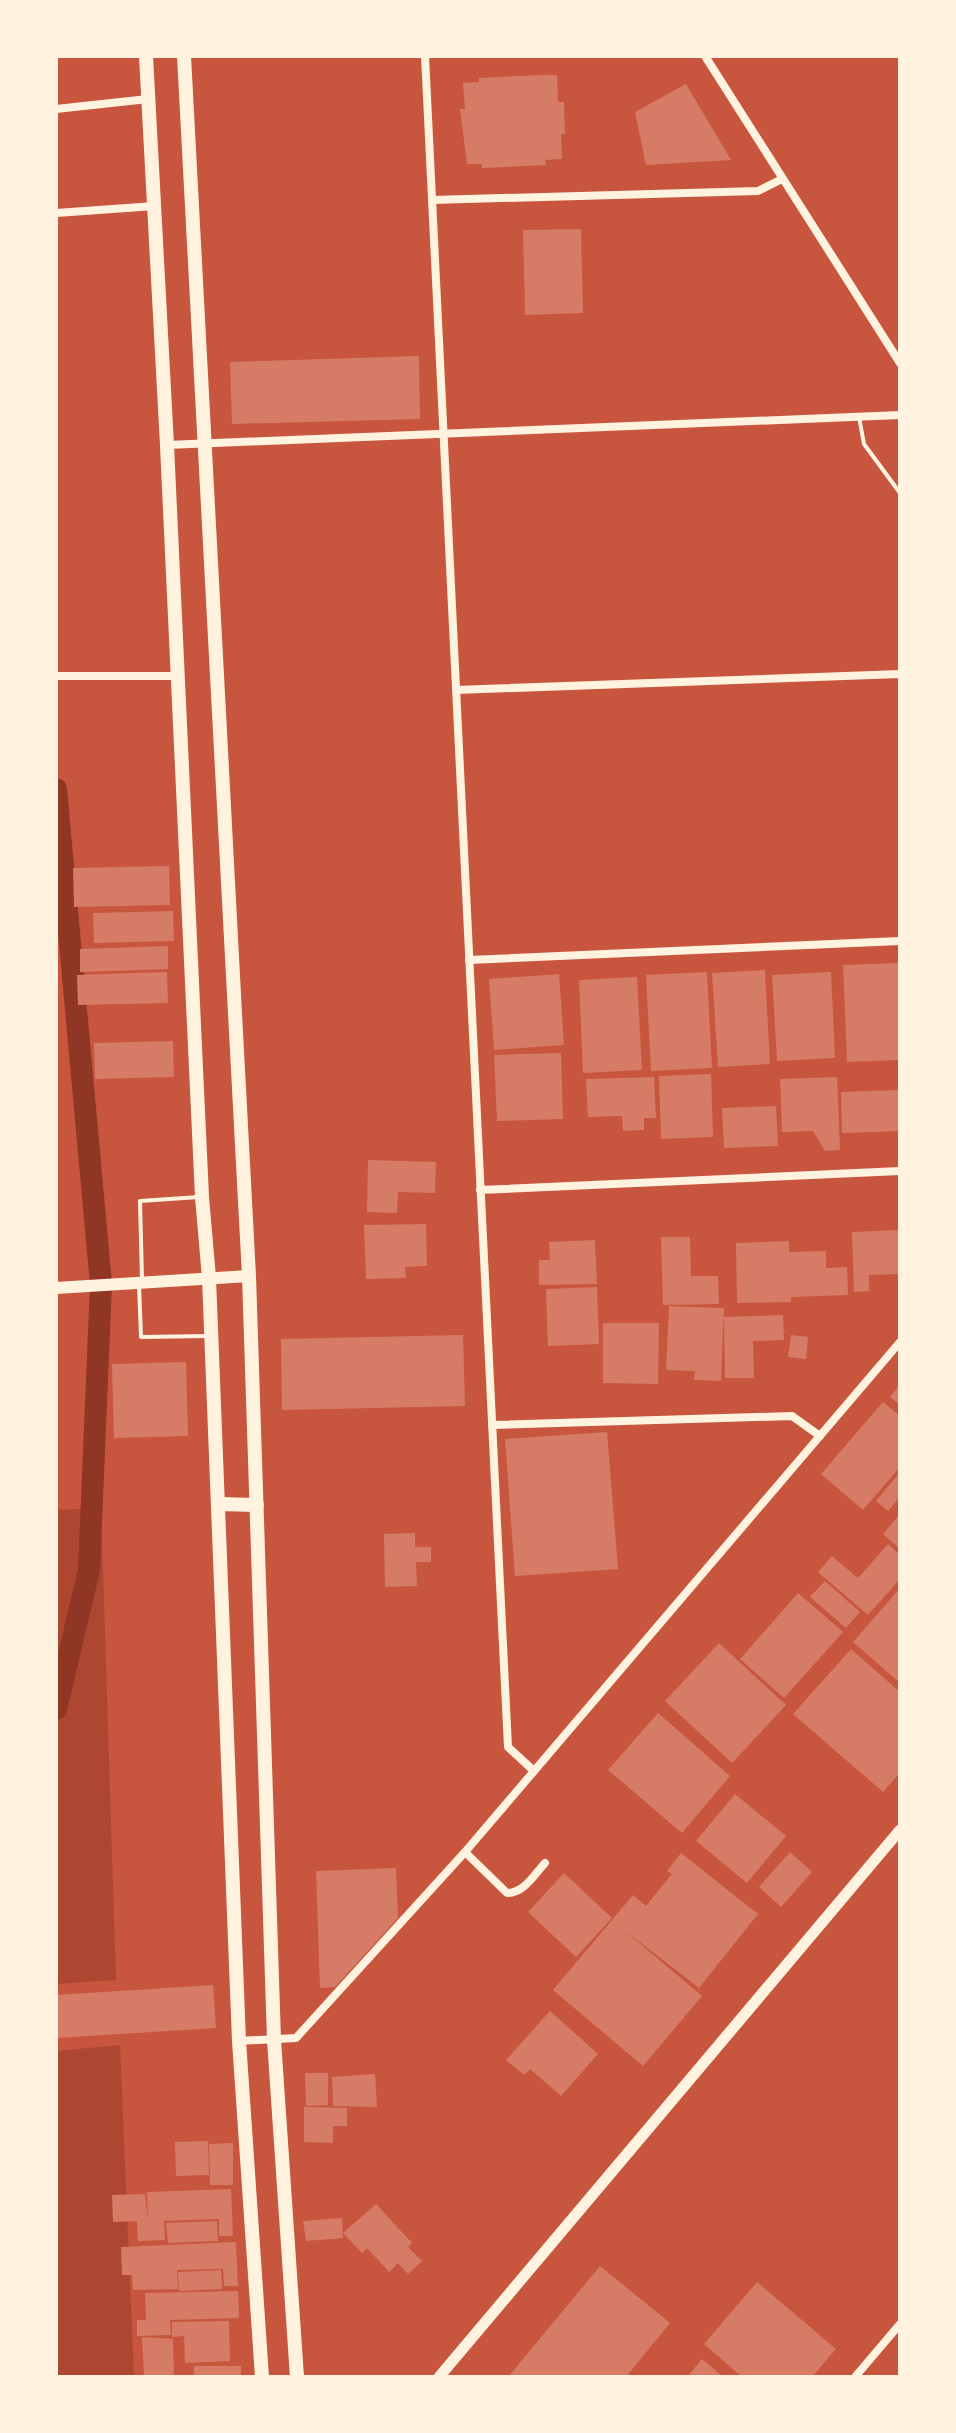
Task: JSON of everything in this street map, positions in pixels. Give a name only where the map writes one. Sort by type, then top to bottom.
[{"type":"main road","points":[[146,56],[202,1197],[209,1278],[239,2041],[262,2377]]},
{"type":"main road","points":[[184,56],[249,1276],[274,2040],[297,2377]]},
{"type":"main road","points":[[56,1288],[249,1276]]},
{"type":"main road","points":[[218,1504],[257,1505]]},
{"type":"street","points":[[425,56],[508,1747],[534,1771]]},
{"type":"street","points":[[705,56],[900,363]]},
{"type":"street","points":[[56,109],[148,99]]},
{"type":"street","points":[[432,200],[758,191],[782,179]]},
{"type":"street","points":[[56,213],[155,206]]},
{"type":"street","points":[[167,445],[900,415]]},
{"type":"street","points":[[456,690],[900,674]]},
{"type":"street","points":[[56,676],[178,676]]},
{"type":"street","points":[[469,960],[900,941]]},
{"type":"street","points":[[480,1190],[900,1171]]},
{"type":"street","points":[[239,2041],[296,2038],[465,1852],[900,1342]]},
{"type":"street","points":[[492,1425],[792,1416],[820,1436]]},
{"type":"street","points":[[439,2377],[900,1830]]},
{"type":"street","points":[[465,1852],[507,1893],[523,1888],[545,1863]]},
{"type":"street","points":[[855,2377],[900,2324]]},
{"type":"lane","points":[[859,417],[864,444],[900,493]]},
{"type":"lane","points":[[202,1197],[140,1201],[141,1337],[211,1336]]},
{"type":"shaded area","points":[[101,1508],[116,1980],[56,1984],[56,1510]]},
{"type":"shaded area","points":[[120,2045],[134,2377],[56,2377],[56,2051]]},
{"type":"building","points":[[557,75],[558,102],[564,102],[562,159],[545,160],[546,165],[482,168],[482,164],[467,164],[460,109],[465,109],[463,83],[479,82],[479,78]]},
{"type":"building","points":[[686,84],[731,160],[646,165],[635,112]]},
{"type":"building","points":[[581,229],[583,313],[525,315],[523,230]]},
{"type":"building","points":[[419,356],[420,419],[232,424],[230,362]]},
{"type":"building","points":[[169,866],[170,905],[74,907],[73,868]]},
{"type":"building","points":[[173,911],[174,941],[94,943],[93,913]]},
{"type":"building","points":[[168,946],[168,969],[80,972],[80,949]]},
{"type":"building","points":[[900,963],[900,1060],[847,1062],[843,965]]},
{"type":"building","points":[[765,970],[770,1064],[718,1067],[712,973]]},
{"type":"building","points":[[167,972],[168,1003],[78,1005],[77,975]]},
{"type":"building","points":[[707,972],[712,1068],[651,1071],[646,975]]},
{"type":"building","points":[[831,972],[835,1058],[777,1061],[772,975]]},
{"type":"building","points":[[559,974],[564,1045],[494,1050],[489,979]]},
{"type":"building","points":[[637,977],[642,1070],[583,1073],[579,980]]},
{"type":"building","points":[[173,1041],[174,1077],[95,1079],[94,1043]]},
{"type":"building","points":[[561,1053],[563,1119],[497,1121],[494,1055]]},
{"type":"building","points":[[711,1074],[713,1137],[661,1139],[659,1076]]},
{"type":"building","points":[[654,1077],[656,1118],[644,1118],[644,1130],[623,1131],[622,1116],[588,1117],[586,1079]]},
{"type":"building","points":[[837,1077],[840,1150],[825,1151],[813,1131],[782,1132],[780,1079]]},
{"type":"building","points":[[898,1090],[900,1131],[842,1133],[841,1092]]},
{"type":"building","points":[[776,1106],[778,1146],[724,1148],[722,1108]]},
{"type":"building","points":[[368,1160],[436,1162],[435,1193],[398,1192],[397,1213],[367,1212]]},
{"type":"building","points":[[426,1224],[427,1266],[405,1267],[406,1278],[366,1279],[364,1225]]},
{"type":"building","points":[[899,1230],[900,1274],[869,1275],[869,1291],[854,1292],[852,1232]]},
{"type":"building","points":[[661,1237],[690,1237],[691,1276],[718,1276],[719,1304],[663,1305]]},
{"type":"building","points":[[595,1240],[597,1284],[539,1285],[539,1260],[550,1260],[549,1242]]},
{"type":"building","points":[[789,1241],[789,1252],[826,1251],[826,1268],[847,1267],[848,1295],[791,1297],[791,1302],[737,1303],[736,1243]]},
{"type":"building","points":[[597,1287],[599,1344],[548,1346],[546,1289]]},
{"type":"building","points":[[669,1306],[724,1308],[721,1381],[694,1380],[695,1371],[666,1370]]},
{"type":"building","points":[[783,1315],[784,1340],[753,1341],[754,1378],[725,1378],[724,1317]]},
{"type":"building","points":[[603,1323],[659,1323],[658,1384],[603,1383]]},
{"type":"building","points":[[463,1335],[465,1406],[282,1410],[281,1339]]},
{"type":"building","points":[[791,1335],[808,1337],[806,1359],[788,1357]]},
{"type":"building","points":[[186,1362],[188,1436],[114,1438],[112,1364]]},
{"type":"building","points":[[900,1388],[900,1405],[890,1397]]},
{"type":"building","points":[[883,1402],[900,1416],[900,1467],[863,1510],[821,1474]]},
{"type":"building","points":[[607,1432],[618,1569],[515,1576],[505,1439]]},
{"type":"building","points":[[900,1472],[900,1497],[888,1511],[876,1501]]},
{"type":"building","points":[[900,1514],[900,1549],[883,1534]]},
{"type":"building","points":[[415,1533],[415,1547],[431,1547],[431,1562],[416,1562],[417,1586],[385,1587],[384,1534]]},
{"type":"building","points":[[888,1544],[900,1555],[900,1579],[868,1615],[818,1572],[832,1556],[858,1578]]},
{"type":"building","points":[[825,1581],[860,1612],[846,1628],[810,1597]]},
{"type":"building","points":[[900,1588],[900,1683],[853,1642]]},
{"type":"building","points":[[798,1593],[843,1632],[784,1698],[740,1659]]},
{"type":"building","points":[[719,1643],[786,1705],[732,1763],[665,1701]]},
{"type":"building","points":[[851,1649],[900,1692],[900,1773],[883,1792],[793,1714]]},
{"type":"building","points":[[658,1713],[730,1776],[682,1833],[608,1770]]},
{"type":"building","points":[[735,1794],[786,1836],[747,1883],[696,1841]]},
{"type":"building","points":[[790,1852],[812,1872],[781,1907],[759,1887]]},
{"type":"building","points":[[681,1853],[758,1914],[699,1988],[624,1930],[702,1996],[643,2066],[553,1990],[633,1895],[646,1906],[672,1874],[667,1871]]},
{"type":"building","points":[[396,1868],[398,1918],[335,1987],[320,1988],[316,1871]]},
{"type":"building","points":[[564,1873],[612,1918],[576,1957],[528,1912]]},
{"type":"building","points":[[213,1985],[216,2028],[56,2038],[56,1995]]},
{"type":"building","points":[[550,2011],[598,2054],[561,2096],[530,2069],[524,2075],[506,2060]]},
{"type":"building","points":[[305,2073],[328,2073],[328,2105],[306,2106]]},
{"type":"building","points":[[375,2074],[377,2107],[333,2106],[332,2077]]},
{"type":"building","points":[[304,2107],[347,2108],[347,2126],[333,2126],[333,2143],[304,2142]]},
{"type":"building","points":[[208,2141],[209,2175],[176,2176],[175,2142]]},
{"type":"building","points":[[233,2143],[233,2185],[210,2185],[209,2144]]},
{"type":"building","points":[[231,2189],[233,2236],[219,2236],[219,2219],[164,2221],[165,2240],[138,2241],[137,2221],[113,2222],[112,2195],[145,2194],[148,2221],[147,2192]]},
{"type":"building","points":[[376,2204],[412,2243],[408,2247],[422,2261],[408,2274],[398,2263],[389,2272],[367,2248],[362,2253],[343,2233]]},
{"type":"building","points":[[342,2218],[343,2238],[306,2241],[303,2221]]},
{"type":"building","points":[[217,2221],[218,2241],[168,2243],[166,2223]]},
{"type":"building","points":[[236,2242],[238,2286],[224,2286],[223,2269],[177,2270],[178,2289],[133,2290],[132,2275],[122,2275],[121,2247]]},
{"type":"building","points":[[600,2266],[670,2323],[626,2377],[508,2377]]},
{"type":"building","points":[[221,2270],[222,2289],[179,2291],[178,2272]]},
{"type":"building","points":[[757,2282],[836,2349],[812,2377],[742,2377],[704,2344]]},
{"type":"building","points":[[238,2291],[239,2318],[170,2320],[171,2335],[137,2336],[137,2320],[146,2320],[145,2293]]},
{"type":"building","points":[[229,2321],[230,2361],[185,2363],[184,2336],[172,2337],[172,2322]]},
{"type":"building","points":[[142,2337],[173,2339],[174,2376],[144,2377]]},
{"type":"building","points":[[702,2359],[723,2377],[687,2377]]},
{"type":"building","points":[[194,2366],[241,2366],[241,2377],[194,2377]]},
{"type":"waterway","points":[[56,789],[101,1284],[89,1570],[56,1709]]}]
